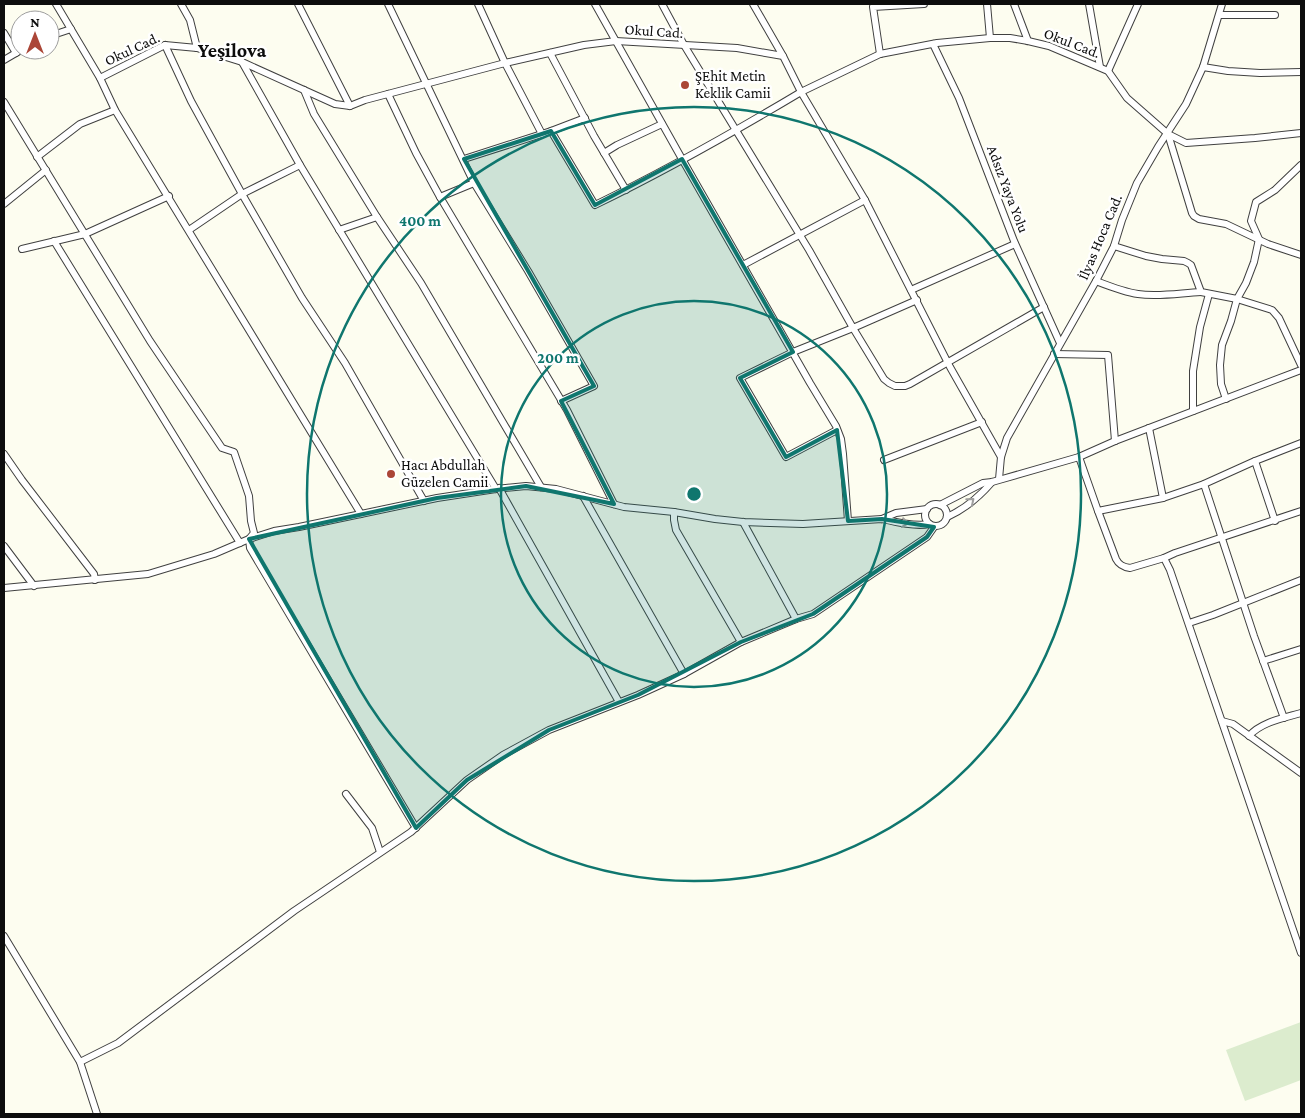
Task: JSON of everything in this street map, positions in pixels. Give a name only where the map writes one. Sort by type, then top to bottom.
[{"type":"street","points":[[56,4],[100,78],[115,110],[361,514]]},
{"type":"street","points":[[181,4],[190,20],[197,48]]},
{"type":"street","points":[[298,4],[350,106]]},
{"type":"street","points":[[388,4],[474,183],[528,271],[594,386],[561,401]]},
{"type":"street","points":[[478,4],[542,134]]},
{"type":"street","points":[[595,4],[837,430],[841,439],[843,454],[848,521]]},
{"type":"street","points":[[662,4],[684,45],[809,250],[881,376],[889,383],[895,386],[910,384],[1044,307]]},
{"type":"street","points":[[753,4],[783,56],[800,92],[865,200],[948,363],[1001,458]]},
{"type":"street","points":[[880,54],[872,6],[924,4]]},
{"type":"street","points":[[987,4],[990,38]]},
{"type":"street","points":[[1014,4],[1028,41]]},
{"type":"street","points":[[1089,4],[1100,67]]},
{"type":"street","points":[[1108,71],[1138,4]]},
{"type":"street","name":"İlyas Hoca Cad.","points":[[996,480],[1006,438],[1067,333],[1114,246],[1137,183],[1186,104],[1203,67],[1222,4]]},
{"type":"street","points":[[1220,15],[1275,15]]},
{"type":"street","points":[[60,33],[71,29]]},
{"type":"street","name":"Okul Cad.","points":[[551,131],[595,204],[638,185],[736,131],[800,92],[880,54],[933,44],[990,38],[1010,38],[1049,46],[1108,71],[1127,98],[1168,134]]},
{"type":"street","name":"Okul Cad.","points":[[100,78],[165,45],[197,48],[242,62],[335,104],[350,106],[506,63],[584,45],[616,41],[737,48],[783,56]]},
{"type":"street","name":"Adsız Yaya Yolu","points":[[933,44],[959,98],[1015,244],[1060,343]]},
{"type":"street","points":[[165,45],[191,101],[242,194],[302,298],[345,363],[424,501]]},
{"type":"street","points":[[550,53],[594,136],[626,190]]},
{"type":"street","points":[[242,62],[300,165],[498,489],[619,702]]},
{"type":"street","points":[[1203,67],[1260,73],[1301,72]]},
{"type":"street","points":[[304,90],[314,114],[377,217],[421,283],[541,487]]},
{"type":"street","points":[[388,94],[440,198],[561,401],[614,504]]},
{"type":"street","points":[[4,102],[150,341],[222,448],[234,452],[249,496],[254,533],[249,539],[250,548],[416,828]]},
{"type":"street","points":[[37,157],[80,124],[115,110]]},
{"type":"street","points":[[464,160],[585,118]]},
{"type":"street","points":[[604,152],[662,124]]},
{"type":"street","points":[[1168,134],[1186,143],[1301,133]]},
{"type":"street","points":[[1168,134],[1194,216],[1199,219],[1226,224],[1268,244],[1301,255]]},
{"type":"street","points":[[189,230],[242,194],[300,165]]},
{"type":"street","points":[[1226,399],[1221,384],[1222,345],[1237,299],[1254,262],[1260,239],[1251,222],[1256,202],[1276,190],[1300,168]]},
{"type":"street","points":[[4,204],[46,170]]},
{"type":"street","points":[[440,198],[474,183]]},
{"type":"street","points":[[22,248],[85,234],[169,196]]},
{"type":"street","points":[[743,266],[865,200]]},
{"type":"street","points":[[339,230],[377,217]]},
{"type":"street","points":[[54,242],[240,543]]},
{"type":"street","points":[[911,290],[1015,244]]},
{"type":"street","points":[[1114,246],[1146,256],[1188,263],[1191,266],[1201,292]]},
{"type":"street","points":[[1096,281],[1136,294],[1155,295],[1201,292],[1237,299],[1272,310],[1279,318],[1301,365]]},
{"type":"street","points":[[1193,411],[1194,372],[1200,326],[1209,294]]},
{"type":"street","points":[[837,430],[786,457],[740,378],[793,352],[917,300]]},
{"type":"street","points":[[1054,354],[1108,356],[1115,442]]},
{"type":"street","points":[[882,519],[896,513],[927,509],[932,505],[940,505],[983,483],[1079,457],[1301,370]]},
{"type":"street","points":[[884,460],[982,422]]},
{"type":"street","points":[[1150,428],[1163,498]]},
{"type":"street","points":[[1098,511],[1163,498],[1204,484],[1301,443]]},
{"type":"street","points":[[4,454],[94,574],[95,580]]},
{"type":"street","points":[[1079,457],[1116,559],[1122,567],[1130,568],[1164,558],[1301,511]]},
{"type":"street","points":[[1255,461],[1275,521]]},
{"type":"street","points":[[4,588],[148,574],[214,554],[274,531],[424,501],[498,489],[526,486],[556,489],[624,507],[674,512],[715,520],[803,524],[882,519],[919,525],[932,525],[943,524],[947,517],[966,506],[996,480]]},
{"type":"street","points":[[1204,484],[1284,718]]},
{"type":"street","points":[[583,496],[684,674]]},
{"type":"street","points":[[940,505],[946,511],[947,517]]},
{"type":"street","points":[[927,509],[925,517],[932,525]]},
{"type":"street","points":[[674,512],[676,530],[741,642]]},
{"type":"street","points":[[743,522],[796,619]]},
{"type":"street","points":[[80,1062],[118,1043],[294,911],[411,832],[467,780],[503,755],[549,730],[638,695],[684,674],[741,642],[796,619],[813,614],[927,537],[932,525]]},
{"type":"street","points":[[4,546],[34,586]]},
{"type":"street","points":[[1164,558],[1189,623],[1301,953]]},
{"type":"street","points":[[1189,623],[1301,580]]},
{"type":"street","points":[[1263,661],[1301,649]]},
{"type":"street","points":[[1249,736],[1258,728],[1301,713]]},
{"type":"street","points":[[1222,721],[1233,724],[1301,773]]},
{"type":"street","points":[[346,794],[372,828],[380,852]]},
{"type":"street","points":[[4,936],[80,1062],[97,1114]]},
{"type":"highlighted area","points":[[551,131],[595,205],[682,159],[793,352],[740,378],[786,457],[837,430],[848,521],[882,519],[934,527],[927,537],[813,614],[741,642],[638,695],[549,730],[467,780],[416,828],[249,539],[437,498],[526,486],[614,504],[561,401],[594,386],[464,159]]},
{"type":"green space","points":[[1301,1022],[1301,1080],[1245,1101],[1226,1050]]},
{"type":"place","name":"ŞEhit Metin Keklik Camii","points":[[685,85]]},
{"type":"place","name":"Hacı Abdullah Güzelen Camii","points":[[391,474]]},
{"type":"district","name":"Yeşilova","points":[[232,50]]}]
